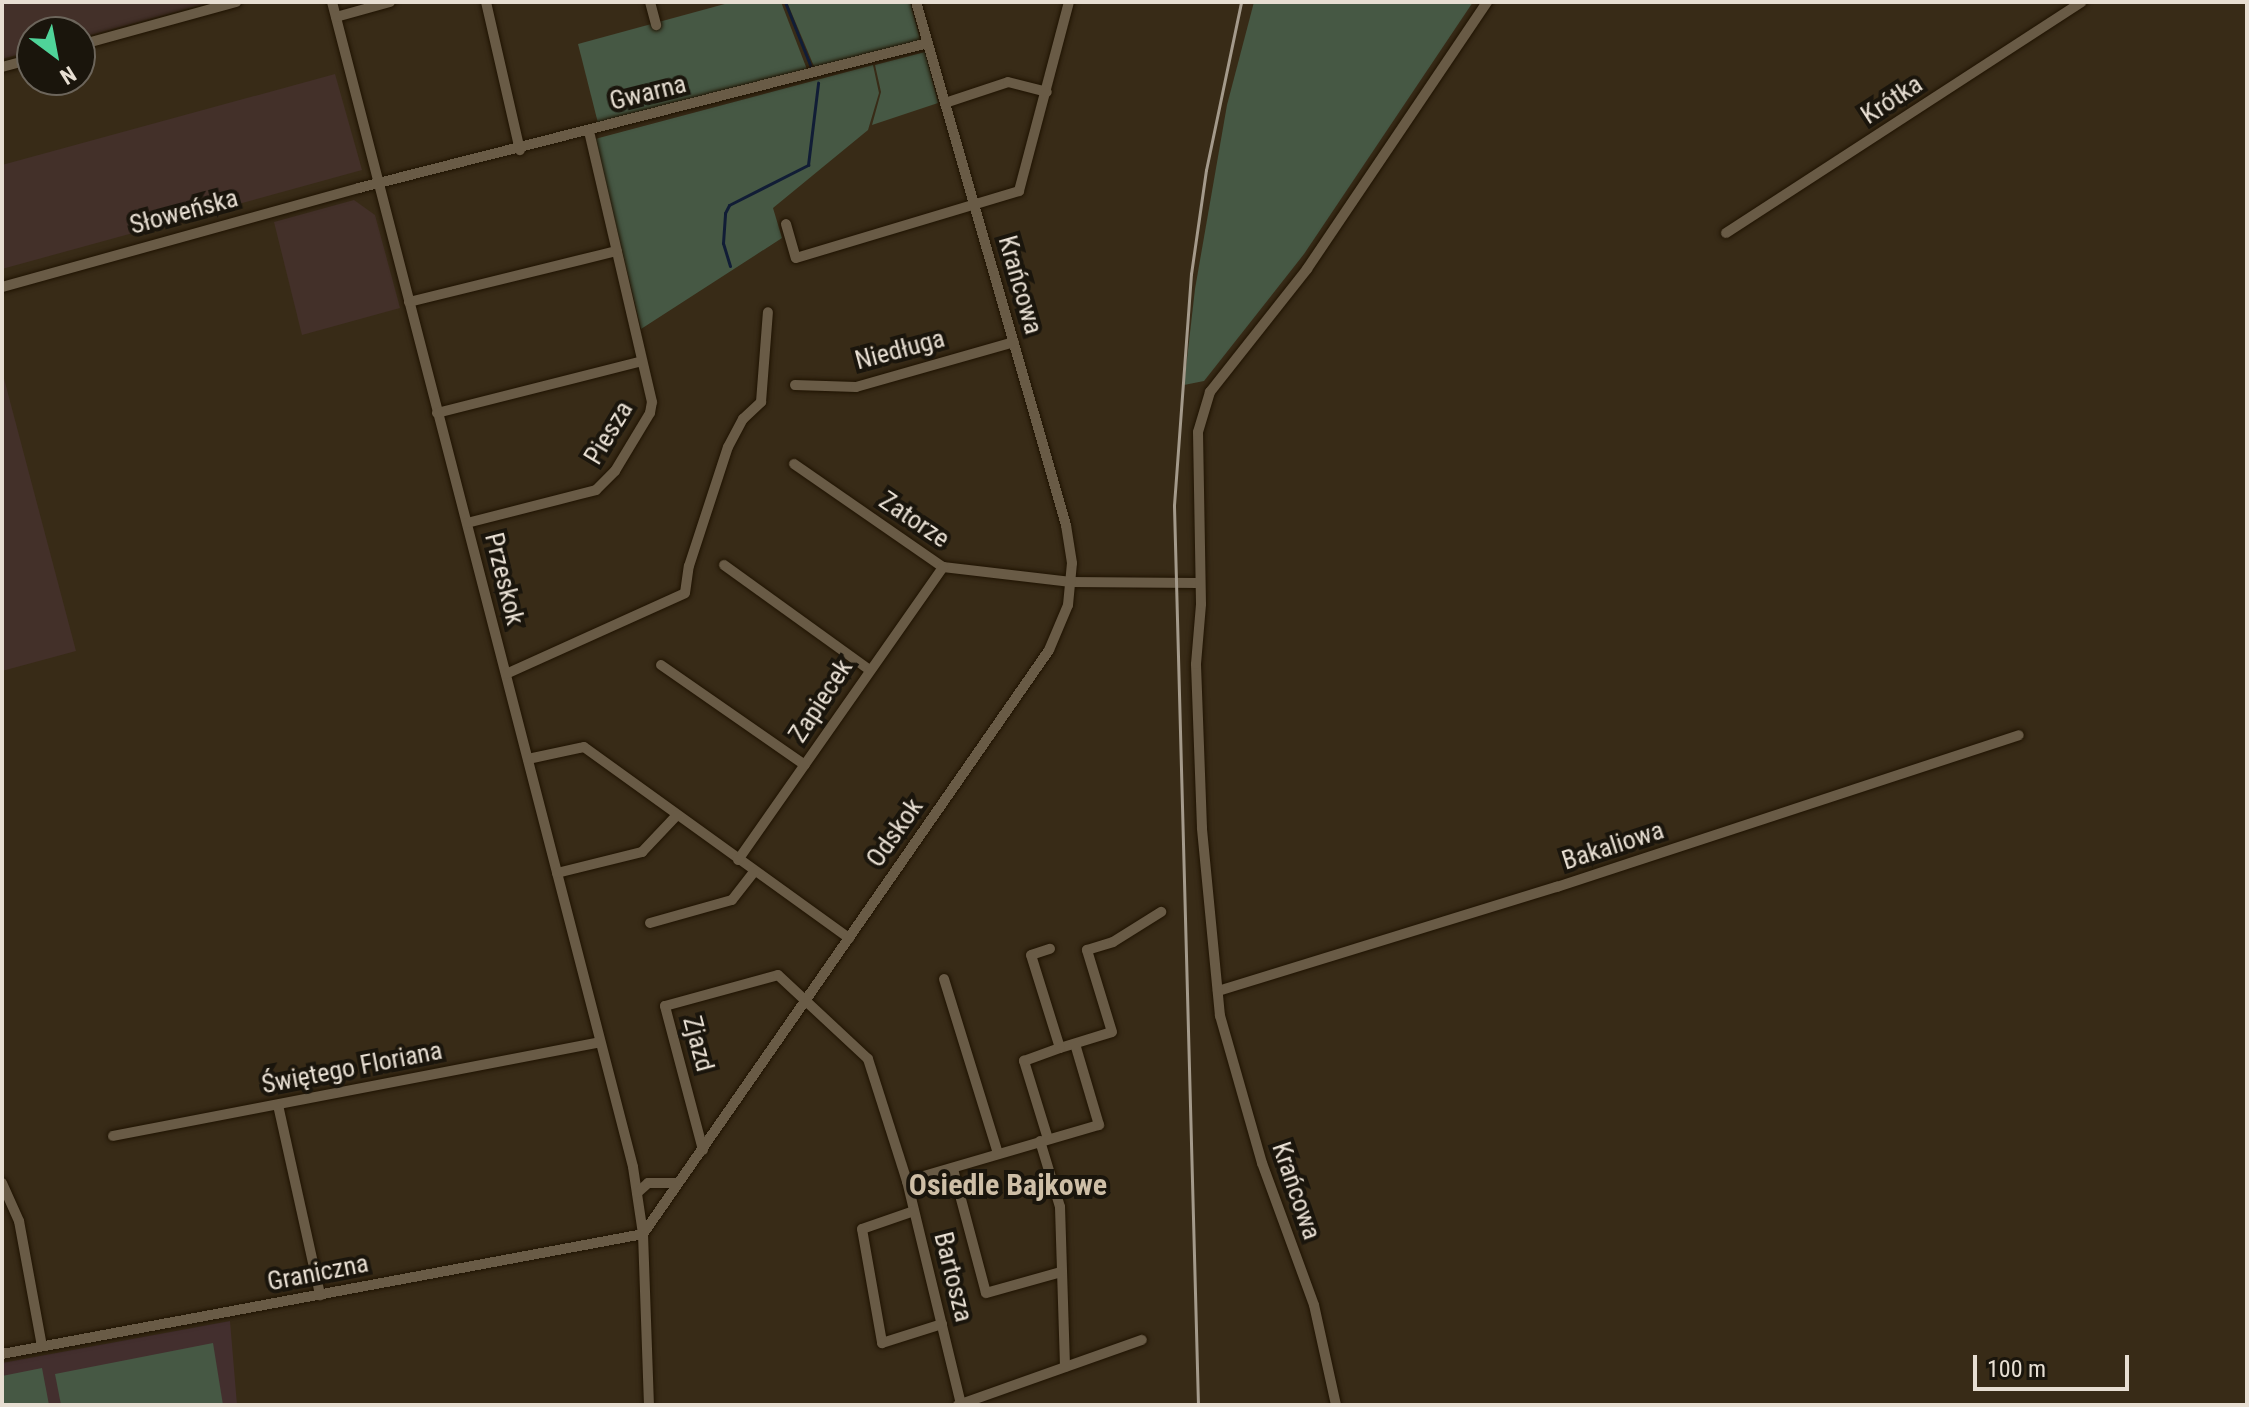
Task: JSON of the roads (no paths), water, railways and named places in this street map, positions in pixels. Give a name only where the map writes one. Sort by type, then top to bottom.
[{"type":"street","points":[[96,41],[236,2]]},
{"type":"street","name":"Przeskok","points":[[332,2],[633,1167],[643,1234],[649,1405]]},
{"type":"street","points":[[336,17],[390,2]]},
{"type":"street","points":[[486,2],[520,150]]},
{"type":"street","points":[[650,2],[656,25]]},
{"type":"street","name":"Krańcowa","points":[[916,2],[1066,525],[1071,582]]},
{"type":"street","points":[[786,224],[796,258],[1014,195],[1024,185],[1069,2]]},
{"type":"street","name":"Krańcowa","points":[[1336,1405],[1314,1305],[1262,1163],[1218,991],[1202,828],[1197,583],[1198,432],[1210,392],[1307,269],[1487,2]]},
{"type":"street","name":"Krótka","points":[[1726,233],[2082,2]]},
{"type":"street","name":"Gwarna","points":[[379,184],[928,43]]},
{"type":"street","points":[[945,103],[1008,82],[1047,92]]},
{"type":"street","name":"Piesza","points":[[467,523],[586,493],[604,484],[650,413],[642,361],[589,131]]},
{"type":"street","name":"Słoweńska","points":[[2,287],[379,184]]},
{"type":"street","points":[[409,302],[617,251]]},
{"type":"street","points":[[506,674],[685,593],[689,566],[728,447],[743,419],[761,402],[768,312]]},
{"type":"street","name":"Niedługa","points":[[795,385],[856,387],[1014,342]]},
{"type":"street","name":"Piesza","points":[[437,413],[642,361]]},
{"type":"street","name":"Zatorze","points":[[794,464],[943,567],[1071,582]]},
{"type":"street","points":[[724,565],[868,669]]},
{"type":"street","name":"Zapiecek","points":[[738,860],[868,669],[943,567]]},
{"type":"street","points":[[1071,582],[1197,583]]},
{"type":"street","name":"Odskok","points":[[643,1234],[1049,650],[1063,621],[1071,582]]},
{"type":"street","points":[[661,665],[805,765]]},
{"type":"street","name":"Bakaliowa","points":[[1218,991],[1513,901],[2019,735]]},
{"type":"street","points":[[528,759],[584,747],[849,938]]},
{"type":"street","points":[[557,873],[642,852],[677,815]]},
{"type":"street","points":[[650,923],[732,900],[754,872]]},
{"type":"street","points":[[1065,1367],[1060,1207],[1024,1061],[1112,1032],[1087,950],[1113,942],[1161,912]]},
{"type":"street","points":[[1050,949],[1031,955],[1060,1048]]},
{"type":"street","name":"Zjazd","points":[[703,1150],[665,1006],[778,975],[806,1001]]},
{"type":"street","points":[[944,979],[998,1153]]},
{"type":"street","name":"Bartosza","points":[[806,1001],[868,1059],[907,1181],[959,1404]]},
{"type":"street","name":"Świętego Floriana","points":[[113,1136],[600,1042]]},
{"type":"street","points":[[907,1181],[1099,1125],[1075,1044]]},
{"type":"street","points":[[278,1105],[320,1295]]},
{"type":"street","points":[[633,1167],[656,1183],[663,1206],[646,1212],[639,1205]]},
{"type":"street","points":[[953,1169],[986,1293],[1061,1272]]},
{"type":"street","points":[[2,1183],[19,1221],[42,1346]]},
{"type":"street","points":[[637,1193],[656,1183],[678,1183]]},
{"type":"street","points":[[914,1211],[862,1229],[882,1343],[942,1324]]},
{"type":"street","name":"Graniczna","points":[[2,1354],[643,1234]]},
{"type":"street","points":[[959,1404],[1142,1340]]},
{"type":"waterway","points":[[785,2],[811,67]]},
{"type":"waterway","points":[[730,266],[723,243],[725,213],[729,205],[808,165],[818,83]]},
{"type":"railway","points":[[1198,1405],[1174,505],[1191,274],[1206,170],[1241,2]]},
{"type":"district","name":"Osiedle Bajkowe","points":[[1008,1185]]}]
